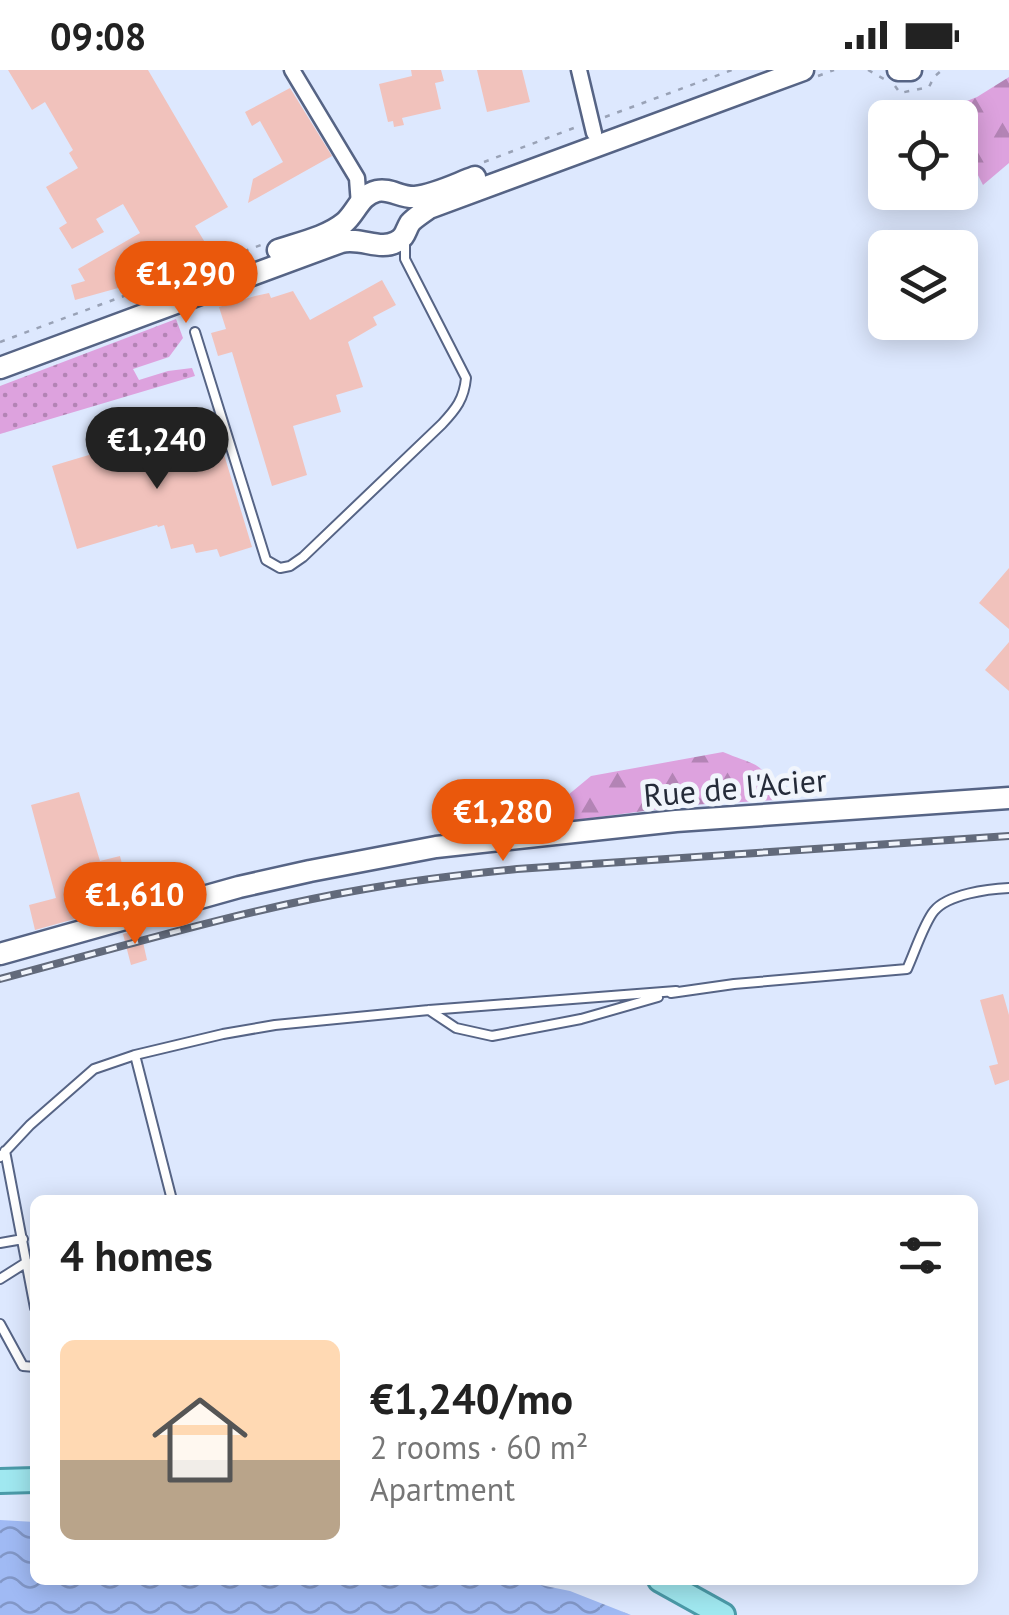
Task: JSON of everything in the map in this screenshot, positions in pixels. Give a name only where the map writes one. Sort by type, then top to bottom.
[{"type":"main road","points":[[0,354],[336,229],[368,195],[424,196],[764,70]]},
{"type":"main road","points":[[0,368],[340,242],[395,243],[429,208],[804,70]]},
{"type":"main road","points":[[898,70],[911,70]]},
{"type":"main road","points":[[390,194],[408,208],[407,229]]},
{"type":"main road","points":[[358,206],[358,230],[375,244]]},
{"type":"main road","name":"Rue de l'Acier","points":[[0,954],[238,887],[436,847],[676,821],[1009,798]]},
{"type":"main road","points":[[0,1481],[30,1480]]},
{"type":"main road","points":[[669,1585],[723,1615]]},
{"type":"street","points":[[292,70],[357,178],[358,206]]},
{"type":"street","points":[[579,70],[594,133]]},
{"type":"street","points":[[357,178],[390,194]]},
{"type":"lane","points":[[195,332],[266,560],[280,568],[290,566],[442,424],[459,406],[465,392],[462,366],[406,259],[407,229]]},
{"type":"lane","points":[[375,244],[406,259]]},
{"type":"lane","points":[[30,1279],[3,1154],[94,1069],[135,1055],[274,1024],[908,969],[935,909],[982,890],[1009,888]]},
{"type":"lane","points":[[428,1010],[456,1028],[492,1036],[581,1019],[676,992]]},
{"type":"lane","points":[[135,1055],[171,1195]]},
{"type":"lane","points":[[0,1243],[22,1239]]},
{"type":"lane","points":[[0,1279],[27,1262]]},
{"type":"lane","points":[[0,1324],[23,1366],[30,1367]]},
{"type":"path","points":[[608,116],[732,70]]},
{"type":"path","points":[[900,93],[928,87],[942,70]]},
{"type":"path","points":[[0,342],[271,241]]},
{"type":"green space","points":[[1009,77],[1009,163],[983,185],[978,175],[978,100],[969,100]]},
{"type":"green space","points":[[176,319],[183,338],[169,357],[133,369],[139,380],[192,368],[195,376],[0,434],[0,386]]},
{"type":"green space","points":[[723,752],[763,771],[775,800],[690,805],[568,821],[562,800],[591,776]]},
{"type":"water","points":[[0,1520],[30,1522],[30,1585],[541,1585],[570,1591],[631,1615],[0,1615]]},
{"type":"building","points":[[8,70],[148,70],[228,207],[195,226],[209,249],[164,274],[146,243],[121,257],[129,285],[75,300],[71,285],[85,281],[78,269],[140,233],[123,204],[96,219],[104,232],[72,249],[59,228],[67,223],[46,187],[78,168],[69,153],[73,150],[45,102],[32,110]]},
{"type":"building","points":[[411,70],[441,70],[444,81],[435,83],[441,109],[402,118],[404,125],[394,127],[393,121],[388,122],[379,84],[412,76]]},
{"type":"building","points":[[477,70],[522,70],[530,102],[487,112]]},
{"type":"building","points":[[290,88],[332,156],[248,203],[253,179],[283,162],[260,121],[252,126],[245,112]]},
{"type":"building","points":[[382,280],[396,305],[373,317],[377,325],[348,342],[363,387],[336,395],[341,412],[293,426],[307,475],[272,486],[232,352],[218,356],[211,333],[226,329],[219,307],[255,296],[269,293],[271,298],[293,291],[310,320]]},
{"type":"building","points":[[213,418],[252,547],[220,557],[217,549],[196,553],[193,544],[171,549],[164,525],[157,525],[77,549],[52,466]]},
{"type":"building","points":[[1009,568],[1009,629],[979,603]]},
{"type":"building","points":[[1009,642],[1009,691],[985,670]]},
{"type":"building","points":[[79,792],[100,861],[120,856],[132,903],[35,930],[29,905],[56,898],[31,805]]},
{"type":"building","points":[[140,929],[147,960],[131,965],[123,934]]},
{"type":"building","points":[[1003,994],[1009,1015],[1009,1080],[995,1085],[989,1066],[998,1064],[980,1000]]},
{"type":"railway","points":[[0,979],[273,907],[422,880],[517,869],[1009,836]]}]
